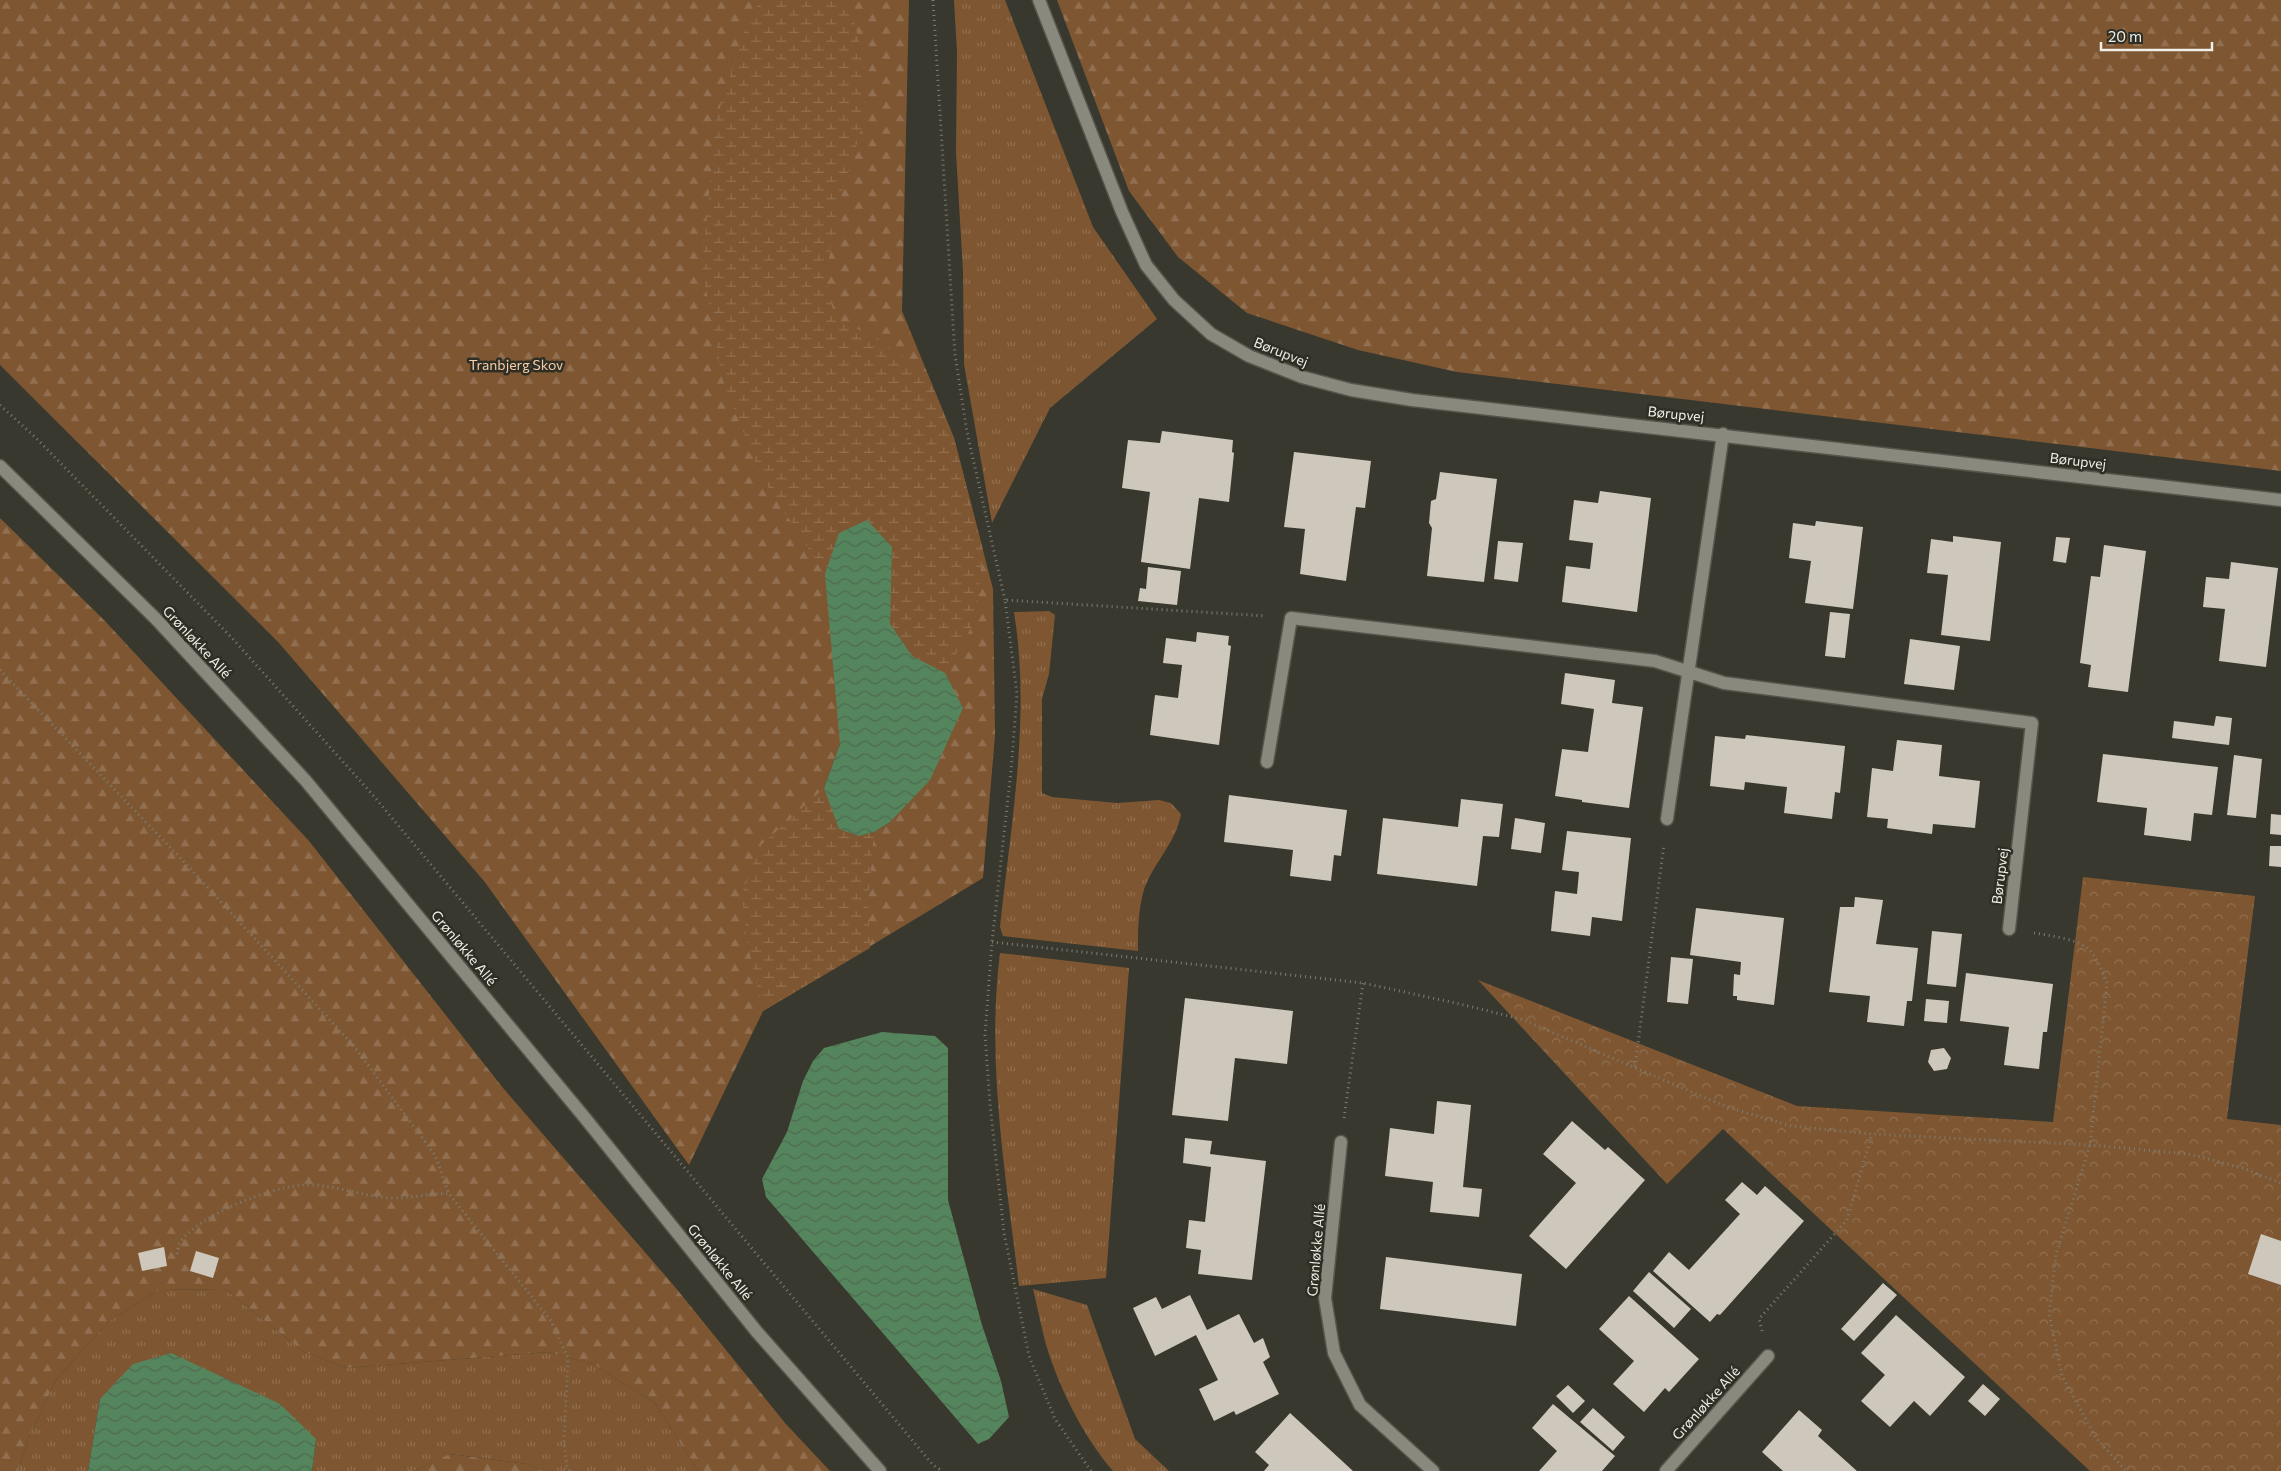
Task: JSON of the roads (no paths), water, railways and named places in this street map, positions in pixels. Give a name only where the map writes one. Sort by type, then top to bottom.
[{"type":"street","name":"Børupvej","points":[[1039,0],[1122,212],[1146,265],[1174,300],[1211,334],[1249,356],[1302,377],[1351,390],[1412,400],[1722,434],[2281,500]]},
{"type":"street","points":[[1667,819],[1690,672],[1722,434]]},
{"type":"street","name":"Grønløkke Allé","points":[[0,466],[156,619],[306,781],[566,1095],[757,1332],[880,1471]]},
{"type":"street","name":"Børupvej","points":[[1267,762],[1291,618],[1655,661],[1724,683],[2032,723],[2009,929]]},
{"type":"street","name":"Grønløkke Allé","points":[[1341,1142],[1326,1298],[1334,1353],[1360,1405],[1433,1471]]},
{"type":"street","name":"Grønløkke Allé","points":[[1666,1471],[1768,1356]]},
{"type":"water","points":[[867,520],[892,547],[890,624],[912,656],[945,673],[963,708],[930,780],[890,822],[874,832],[859,836],[839,829],[824,788],[840,744],[825,574],[839,533]]},
{"type":"water","points":[[882,1032],[935,1036],[948,1048],[948,1200],[982,1325],[1001,1381],[1009,1417],[989,1439],[978,1444],[766,1197],[762,1179],[787,1132],[803,1081],[813,1061],[824,1048]]},
{"type":"water","points":[[171,1353],[280,1404],[316,1439],[312,1471],[88,1471],[100,1399],[133,1364]]},
{"type":"park label","name":"Tranbjerg Skov","points":[[516,365]]}]
